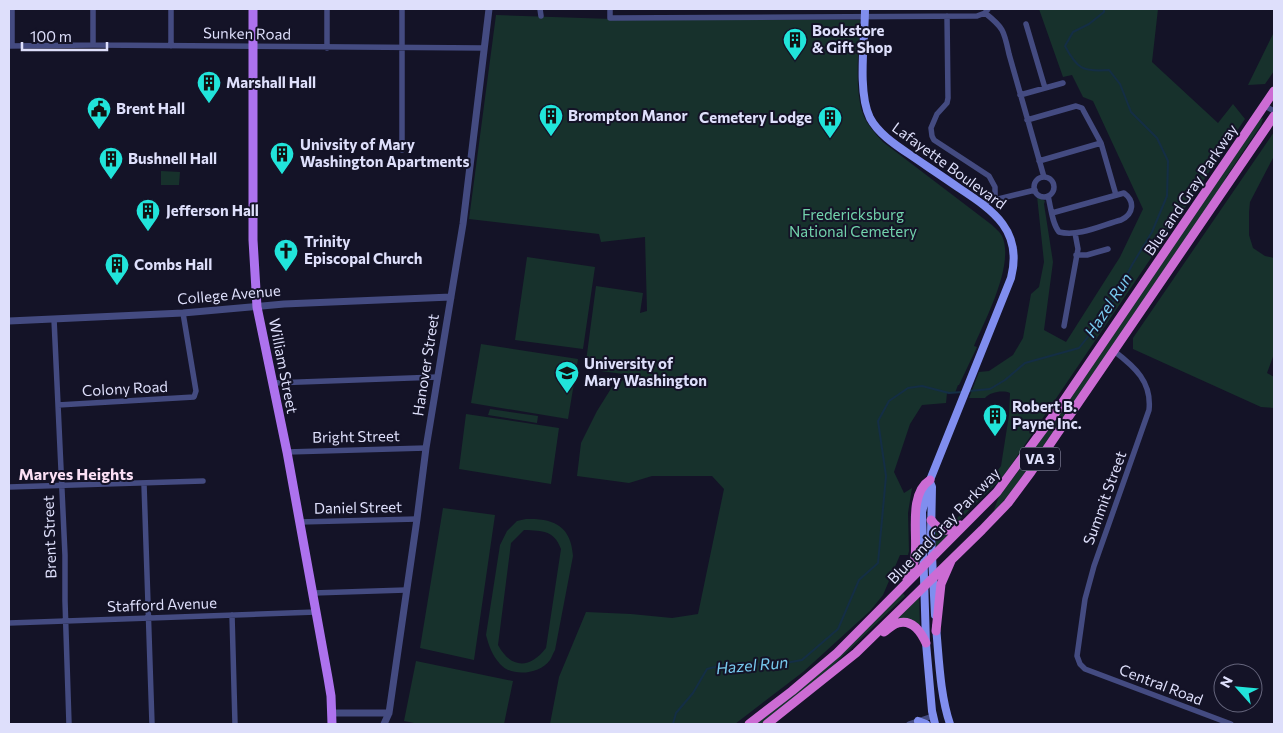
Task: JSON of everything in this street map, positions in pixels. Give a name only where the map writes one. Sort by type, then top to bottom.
[{"type":"highway","name":"Blue and Gray Parkway","points":[[750,724],[837,653],[977,513],[1012,475],[1274,91]]},
{"type":"highway","name":"Blue and Gray Parkway","points":[[767,724],[823,680],[872,637],[988,523],[1020,488],[1274,116]]},
{"type":"highway","points":[[902,589],[910,574],[915,557],[917,503],[925,483],[930,480]]},
{"type":"highway","points":[[931,520],[939,528],[948,531],[953,530],[977,513]]},
{"type":"highway","points":[[936,631],[941,584],[954,556]]},
{"type":"highway","points":[[872,637],[895,624],[904,622],[921,632],[926,643]]},
{"type":"main road","name":"William Street","points":[[253,9],[253,240],[257,307],[287,452],[313,593],[328,678],[332,724]]},
{"type":"main road","name":"Lafayette Boulevard","points":[[865,12],[864,100],[869,117],[880,132],[899,147],[982,203],[998,217],[1008,232],[1013,247],[1014,259],[1011,278],[930,480],[922,512],[926,643],[935,724]]},
{"type":"main road","name":"Lafayette Boulevard","points":[[930,480],[932,487],[932,577],[936,631],[942,684],[950,723]]},
{"type":"main road","points":[[933,716],[942,716],[950,723]]},
{"type":"main road","points":[[918,721],[926,724]]},
{"type":"street","points":[[10,46],[12,9]]},
{"type":"street","points":[[93,9],[93,45]]},
{"type":"street","points":[[171,9],[171,46]]},
{"type":"street","points":[[326,48],[327,9]]},
{"type":"street","points":[[402,9],[402,150]]},
{"type":"street","name":"Hanover Street","points":[[384,724],[389,712],[426,448],[469,181],[489,9]]},
{"type":"street","points":[[540,9],[542,16]]},
{"type":"street","points":[[610,9],[610,18],[865,12],[977,16],[986,11],[1000,25],[1004,33],[1044,177]]},
{"type":"street","points":[[652,9],[652,17]]},
{"type":"street","points":[[947,16],[948,98],[931,128],[932,136],[934,140],[989,176],[995,186],[995,199]]},
{"type":"street","points":[[1026,24],[1045,88]]},
{"type":"street","name":"Sunken Road","points":[[10,46],[484,48]]},
{"type":"street","points":[[1020,95],[1063,83]]},
{"type":"street","points":[[1027,120],[1076,106],[1082,108],[1100,143],[1116,195]]},
{"type":"street","points":[[1265,106],[1274,111]]},
{"type":"street","points":[[1039,161],[1100,143]]},
{"type":"street","points":[[1044,177],[1050,179],[1054,185],[1054,191],[1048,196],[1040,196],[1035,190],[1035,184],[1044,177]]},
{"type":"street","points":[[982,203],[1035,190]]},
{"type":"street","points":[[1048,196],[1052,213],[1056,228],[1059,232],[1074,233],[1128,216],[1131,213],[1132,207],[1129,196],[1124,193],[1052,213]]},
{"type":"street","points":[[1064,326],[1078,249],[1074,233]]},
{"type":"street","points":[[1076,255],[1087,255],[1108,249]]},
{"type":"street","name":"College Avenue","points":[[9,321],[451,297]]},
{"type":"street","name":"Colony Road","points":[[58,405],[194,397],[196,391],[183,313]]},
{"type":"street","name":"Brent Street","points":[[54,319],[69,724]]},
{"type":"street","name":"Summit Street","points":[[1082,667],[1077,656],[1089,584],[1149,410],[1149,396],[1145,380],[1136,368],[1114,351]]},
{"type":"street","points":[[273,383],[438,377]]},
{"type":"street","name":"Bright Street","points":[[287,452],[426,448]]},
{"type":"street","points":[[9,487],[204,481]]},
{"type":"street","points":[[144,484],[152,724]]},
{"type":"street","name":"Daniel Street","points":[[299,522],[417,519]]},
{"type":"street","points":[[313,593],[406,590]]},
{"type":"street","name":"Stafford Avenue","points":[[9,623],[316,612]]},
{"type":"street","points":[[232,615],[235,724]]},
{"type":"street","name":"Central Road","points":[[1082,667],[1231,724]]},
{"type":"street","points":[[332,713],[389,712]]},
{"type":"street","points":[[909,724],[933,716]]},
{"type":"green space","points":[[1039,9],[1158,9],[1152,62],[1218,123],[1233,104],[1245,119],[1003,477],[953,526],[943,528],[943,521],[957,518],[976,499],[1001,466],[1009,415],[1010,393],[1000,392],[990,394],[985,398],[969,398],[979,372],[989,371],[1013,355],[1023,338],[1031,294],[1039,287],[1044,262],[1037,196],[1045,201],[1053,262],[1044,330],[1066,342],[1120,257],[1143,209],[1093,101],[1083,97],[1072,75],[1063,77]]},
{"type":"green space","name":"Fredericksburg National Cemetery","points":[[496,15],[642,20],[860,20],[859,93],[863,114],[869,125],[883,142],[992,225],[1002,236],[1005,248],[1005,261],[1002,276],[974,346],[977,347],[955,393],[947,393],[946,403],[922,405],[910,424],[894,472],[904,493],[912,488],[908,513],[908,555],[900,555],[883,595],[870,611],[803,672],[735,724],[550,724],[559,677],[586,612],[672,618],[698,614],[724,489],[712,476],[652,476],[629,483],[577,476],[581,443],[597,411],[612,387],[631,375],[585,369],[596,286],[643,293],[640,313],[647,311],[645,237],[601,242],[599,234],[469,219]]},
{"type":"green space","points":[[1274,32],[1274,71],[1265,84],[1248,85]]},
{"type":"green space","points":[[1263,118],[1261,125],[1226,177],[1219,193],[1015,487],[995,511],[999,496],[1017,473],[1260,119]]},
{"type":"green space","points":[[1274,132],[1274,156],[1250,202],[1249,235],[1253,248],[1265,256],[1274,258],[1274,354],[1267,373],[1274,377],[1274,408],[1261,407],[1133,349],[1133,338]]},
{"type":"green space","points":[[161,171],[180,172],[179,185],[161,185]]},
{"type":"green space","points":[[527,257],[595,267],[583,349],[515,340]]},
{"type":"green space","points":[[481,344],[578,359],[568,419],[471,403]]},
{"type":"green space","points":[[490,409],[538,416],[537,423],[488,415]]},
{"type":"green space","points":[[466,414],[559,428],[551,484],[459,469]]},
{"type":"green space","points":[[443,508],[495,515],[474,660],[420,648]]},
{"type":"green space","points":[[536,519],[553,522],[565,531],[569,537],[573,556],[555,650],[545,665],[539,669],[525,672],[511,671],[500,664],[491,650],[486,635],[500,545],[507,531],[517,521]],"holes":[[[524,530],[542,531],[551,535],[555,538],[561,549],[546,648],[534,660],[527,663],[515,662],[509,659],[498,645],[511,543]]]},
{"type":"green space","points":[[935,530],[950,534],[936,548]]},
{"type":"green space","points":[[903,593],[905,596],[819,679],[761,724],[754,724]]},
{"type":"green space","points":[[919,597],[920,627],[896,620]]},
{"type":"green space","points":[[416,661],[513,681],[504,724],[419,724],[404,721]]},
{"type":"waterway","name":"Hazel Run","points":[[969,391],[990,389],[1005,380],[1025,363],[1079,348],[1115,298],[1152,232],[1167,196],[1168,161],[1157,138],[1131,112],[1120,84],[1109,70],[1093,70],[1082,67],[1073,60],[1065,46],[1073,32],[1089,24],[1104,12],[1104,9]]},
{"type":"waterway","name":"Hazel Run","points":[[673,724],[676,713],[693,693],[707,669],[723,665],[780,664],[802,660],[838,629],[859,580],[878,563],[886,476],[878,421],[889,401],[908,388],[922,386],[949,393],[962,392]]},
{"type":"place","name":"Bookstore & Gift Shop","points":[[795,61]]},
{"type":"place","name":"Marshall Hall","points":[[209,104]]},
{"type":"place","name":"Brent Hall","points":[[99,130]]},
{"type":"place","name":"Brompton Manor","points":[[551,137]]},
{"type":"place","name":"Cemetery Lodge","points":[[830,139]]},
{"type":"place","name":"Univsity of Mary Washington Apartments","points":[[282,175]]},
{"type":"place","name":"Bushnell Hall","points":[[111,180]]},
{"type":"place","name":"Jefferson Hall","points":[[148,232]]},
{"type":"place","name":"Trinity Episcopal Church","points":[[286,272]]},
{"type":"place","name":"Combs Hall","points":[[117,286]]},
{"type":"place","name":"University of Mary Washington","points":[[567,394]]},
{"type":"place","name":"Robert B. Payne Inc.","points":[[995,437]]},
{"type":"district","name":"Maryes Heights","points":[[76,474]]}]
